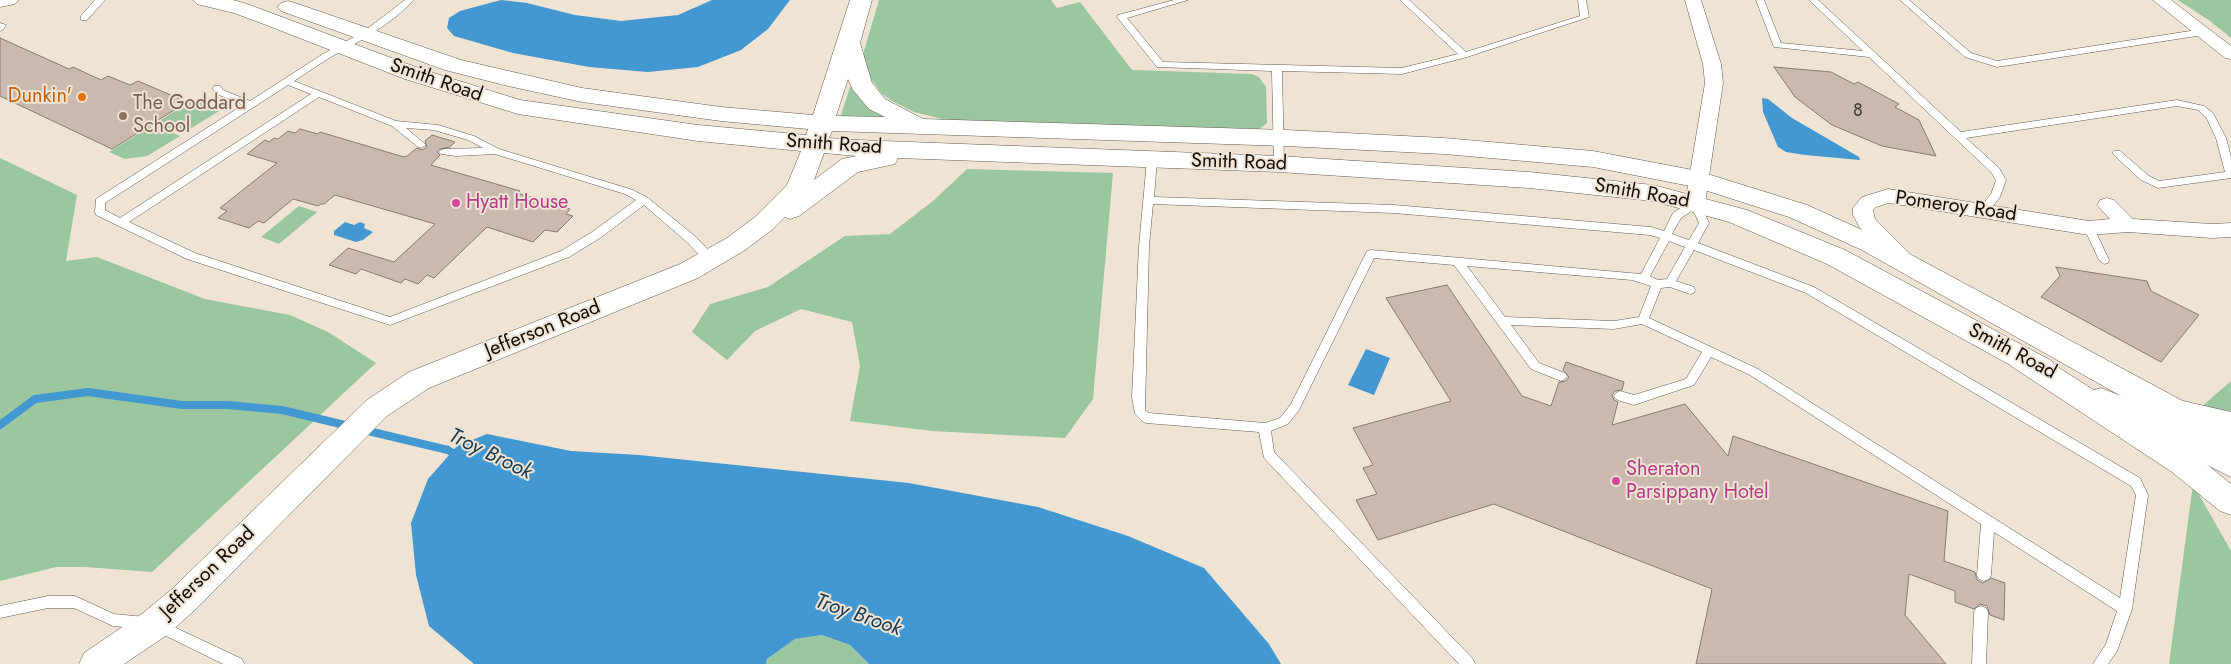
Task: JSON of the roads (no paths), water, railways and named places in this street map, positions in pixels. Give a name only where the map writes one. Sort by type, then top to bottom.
[{"type":"main road","points":[[0,1],[8,0]]},
{"type":"main road","name":"Smith Road","points":[[204,0],[259,14],[454,88],[518,106],[552,113],[698,134],[819,134],[924,126],[1278,138],[1444,146],[1576,157],[1637,166],[1696,191],[1738,216],[1836,257],[2020,358],[2231,465]]},
{"type":"main road","name":"Smith Road","points":[[268,0],[453,65],[582,95],[721,114],[819,134],[950,152],[1278,164],[1624,188],[1696,191],[1798,211],[1912,265],[2170,410],[2231,441]]},
{"type":"main road","name":"Jefferson Road","points":[[96,664],[155,624],[184,598],[377,408],[419,380],[665,282],[711,260],[764,223],[797,190],[819,134],[861,0]]},
{"type":"main road","points":[[849,43],[861,85],[877,104],[924,126]]},
{"type":"main road","points":[[736,244],[762,232],[851,165],[877,158],[950,152]]},
{"type":"main road","points":[[2020,358],[2182,462],[2231,502]]},
{"type":"main road","points":[[2170,410],[2231,424]]},
{"type":"main road","name":"Jefferson Road","points":[[124,664],[155,624]]},
{"type":"street","points":[[1693,0],[1712,64],[1714,83],[1696,191]]},
{"type":"street","points":[[2161,0],[2231,54]]},
{"type":"street","name":"Pomeroy Road","points":[[1912,265],[1867,223],[1863,215],[1863,208],[1869,202],[1888,196],[2089,228],[2128,225],[2212,231],[2231,230]]},
{"type":"street","points":[[2107,205],[2128,225]]},
{"type":"lane","points":[[84,18],[95,4],[101,0]]},
{"type":"lane","points":[[410,0],[366,34],[250,104],[100,201],[100,212],[191,256],[390,321],[565,254],[596,235],[644,200]]},
{"type":"lane","points":[[1184,0],[1121,17],[1160,65],[1402,71],[1464,55],[1586,17],[1582,0]]},
{"type":"lane","points":[[1404,0],[1464,55]]},
{"type":"lane","points":[[1760,0],[1777,45],[1872,55]]},
{"type":"lane","points":[[1813,0],[1996,170],[2001,180],[1996,195],[1983,210]]},
{"type":"lane","points":[[1904,0],[1968,55],[1997,64],[2203,32]]},
{"type":"lane","points":[[1276,68],[1278,164]]},
{"type":"lane","points":[[287,81],[395,124],[435,126],[471,138],[496,151],[629,192],[644,200],[692,240],[711,260]]},
{"type":"lane","points":[[217,88],[220,92],[250,104]]},
{"type":"lane","points":[[121,222],[316,94]]},
{"type":"lane","points":[[1958,136],[2177,103],[2188,104],[2201,108],[2210,115],[2221,138],[2231,175],[2158,185],[2145,178],[2117,153]]},
{"type":"lane","points":[[395,124],[421,145]]},
{"type":"lane","points":[[444,152],[456,154],[496,151]]},
{"type":"lane","points":[[1152,160],[1148,200],[1138,397],[1142,415],[1146,418],[1266,428],[1284,421],[1290,415],[1371,254],[1644,278],[1657,284],[1670,283],[1690,290]]},
{"type":"lane","points":[[1644,278],[1677,216],[1696,191]]},
{"type":"lane","points":[[1670,283],[1704,223],[1696,191]]},
{"type":"lane","points":[[1148,200],[1394,209],[1651,231],[1792,282],[1817,293],[2136,482],[2142,495],[2125,609],[2112,647],[2100,664]]},
{"type":"lane","points":[[2089,228],[2104,260]]},
{"type":"lane","points":[[1458,262],[1535,366],[1561,376]]},
{"type":"lane","points":[[1643,320],[1657,284]]},
{"type":"lane","points":[[1503,321],[1614,325],[1643,320],[1708,350],[1754,372],[2125,609]]},
{"type":"lane","points":[[1620,396],[1634,400],[1690,382],[1708,350]]},
{"type":"lane","points":[[1266,428],[1268,454],[1468,664]]},
{"type":"lane","points":[[1984,576],[1988,520]]},
{"type":"lane","points":[[0,612],[48,602],[75,602],[113,620],[155,624],[236,664]]},
{"type":"lane","points":[[1979,664],[1981,612]]},
{"type":"water","points":[[501,0],[527,3],[575,15],[621,21],[678,15],[712,0],[790,0],[768,29],[741,50],[698,67],[648,72],[589,67],[513,53],[454,36],[447,28],[449,18],[460,11]]},
{"type":"water","points":[[1762,98],[1768,99],[1792,118],[1859,157],[1860,160],[1786,152],[1778,147],[1763,112]]},
{"type":"water","points":[[345,222],[354,225],[360,222],[365,224],[364,228],[373,232],[363,240],[356,242],[334,235],[334,231]]},
{"type":"water","points":[[1366,349],[1390,358],[1374,395],[1348,385]]},
{"type":"water","points":[[487,434],[571,451],[639,455],[909,483],[1038,507],[1128,536],[1204,568],[1269,644],[1281,664],[869,664],[850,645],[822,635],[795,639],[767,659],[766,664],[474,664],[429,626],[416,575],[411,523],[428,479],[457,446]]},
{"type":"waterway","name":"Troy Brook","points":[[0,425],[35,399],[88,392],[182,405],[228,405],[282,410],[349,426]]},
{"type":"waterway","name":"Troy Brook","points":[[364,430],[448,450],[459,457]]},
{"type":"place","name":"Dunkin'","points":[[82,97]]},
{"type":"place","name":"The Goddard School","points":[[123,116]]},
{"type":"place","name":"Hyatt House","points":[[456,203]]},
{"type":"place","name":"Sheraton Parsippany Hotel","points":[[1616,481]]}]
